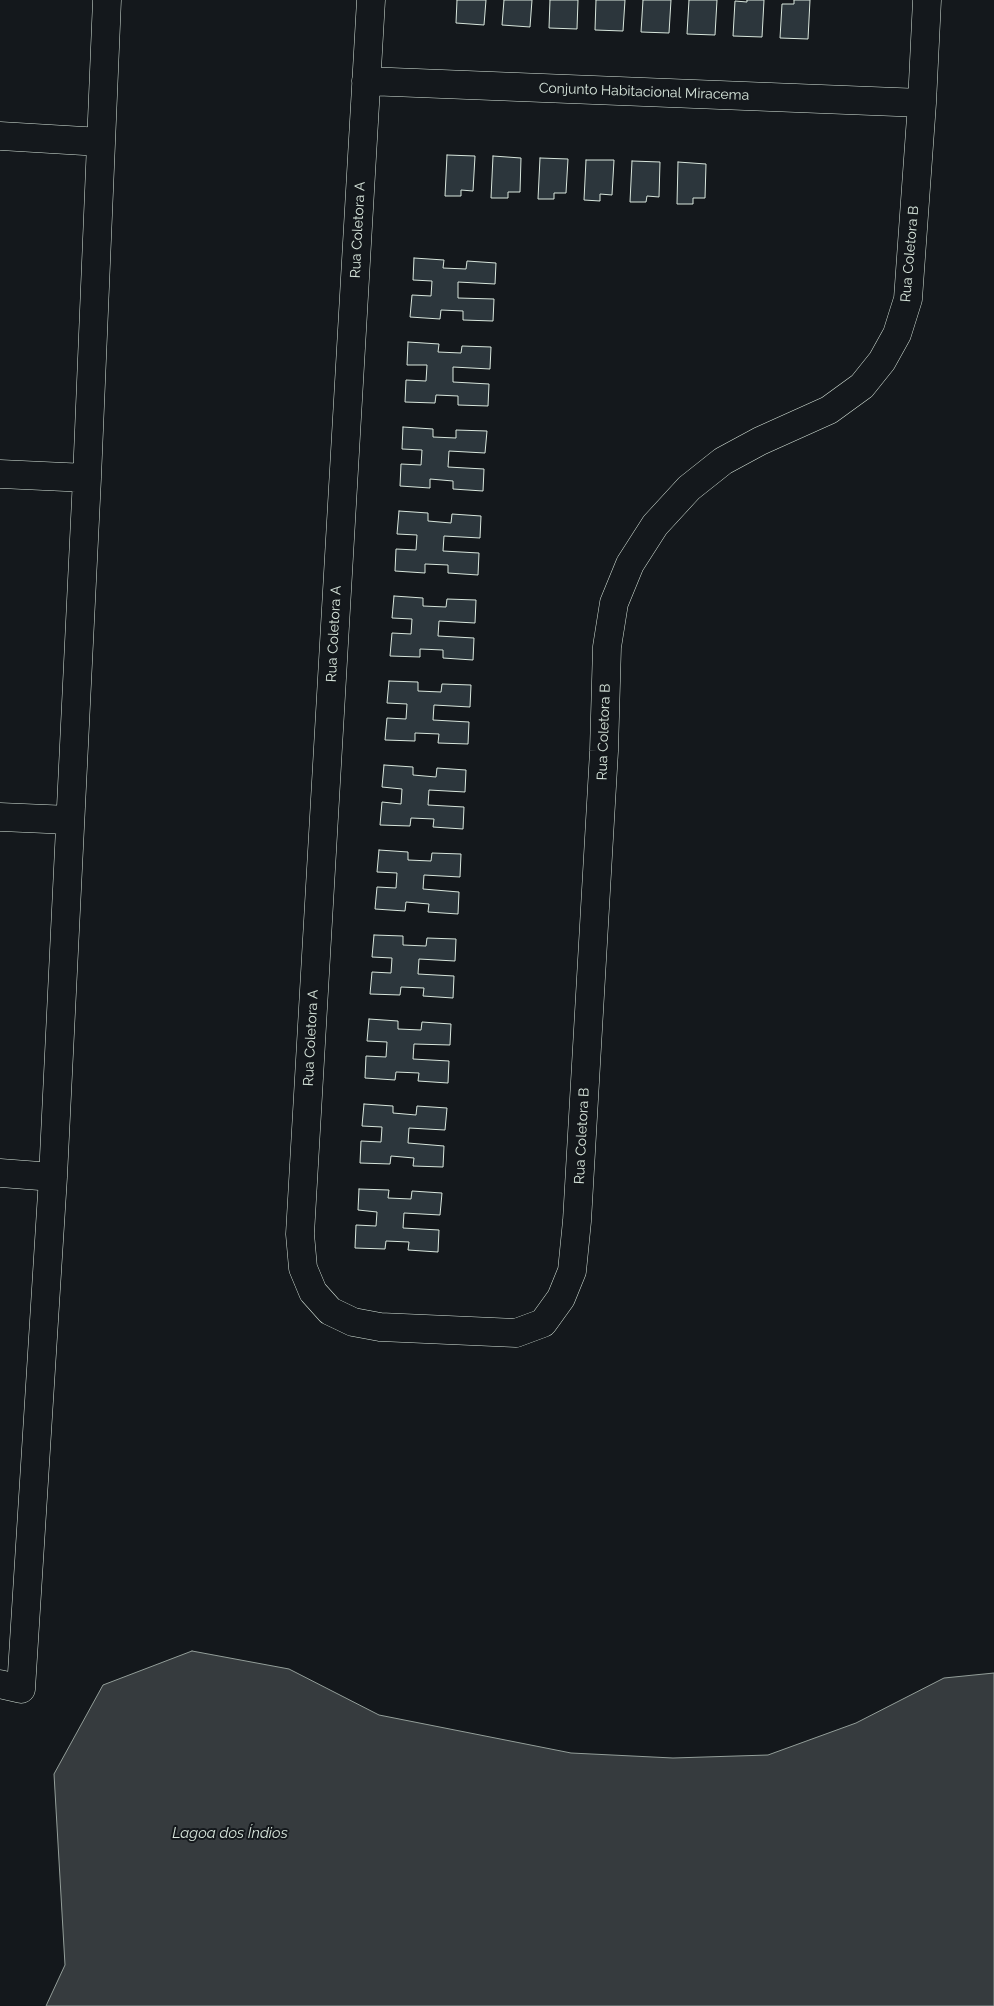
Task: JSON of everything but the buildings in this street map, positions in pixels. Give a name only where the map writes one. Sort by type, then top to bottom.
[{"type":"street","points":[[10,1686],[53,1176],[87,478],[107,0]]},
{"type":"street","name":"Rua Coletora A","points":[[303,1268],[300,1224],[371,0]]},
{"type":"street","name":"Rua Coletora B","points":[[303,1268],[313,1292],[330,1311],[353,1322],[380,1327],[516,1333],[543,1323],[561,1298],[572,1271],[577,1221],[604,761],[607,646],[614,604],[630,564],[655,525],[689,488],[723,461],[760,441],[829,410],[862,386],[882,361],[897,334],[908,298],[922,103],[927,0]]},
{"type":"street","name":"Conjunto Habitacional Miracema","points":[[366,81],[922,103]]},
{"type":"street","points":[[0,136],[101,142]]},
{"type":"street","points":[[0,474],[87,478]]},
{"type":"street","points":[[0,817],[70,820]]},
{"type":"street","points":[[0,1173],[53,1176]]},
{"type":"water","name":"Lagoa dos Índios","points":[[192,1651],[289,1669],[379,1715],[571,1753],[673,1758],[768,1755],[856,1723],[944,1678],[994,1673],[994,2006],[46,2006],[65,1965],[54,1774],[103,1685]]}]
